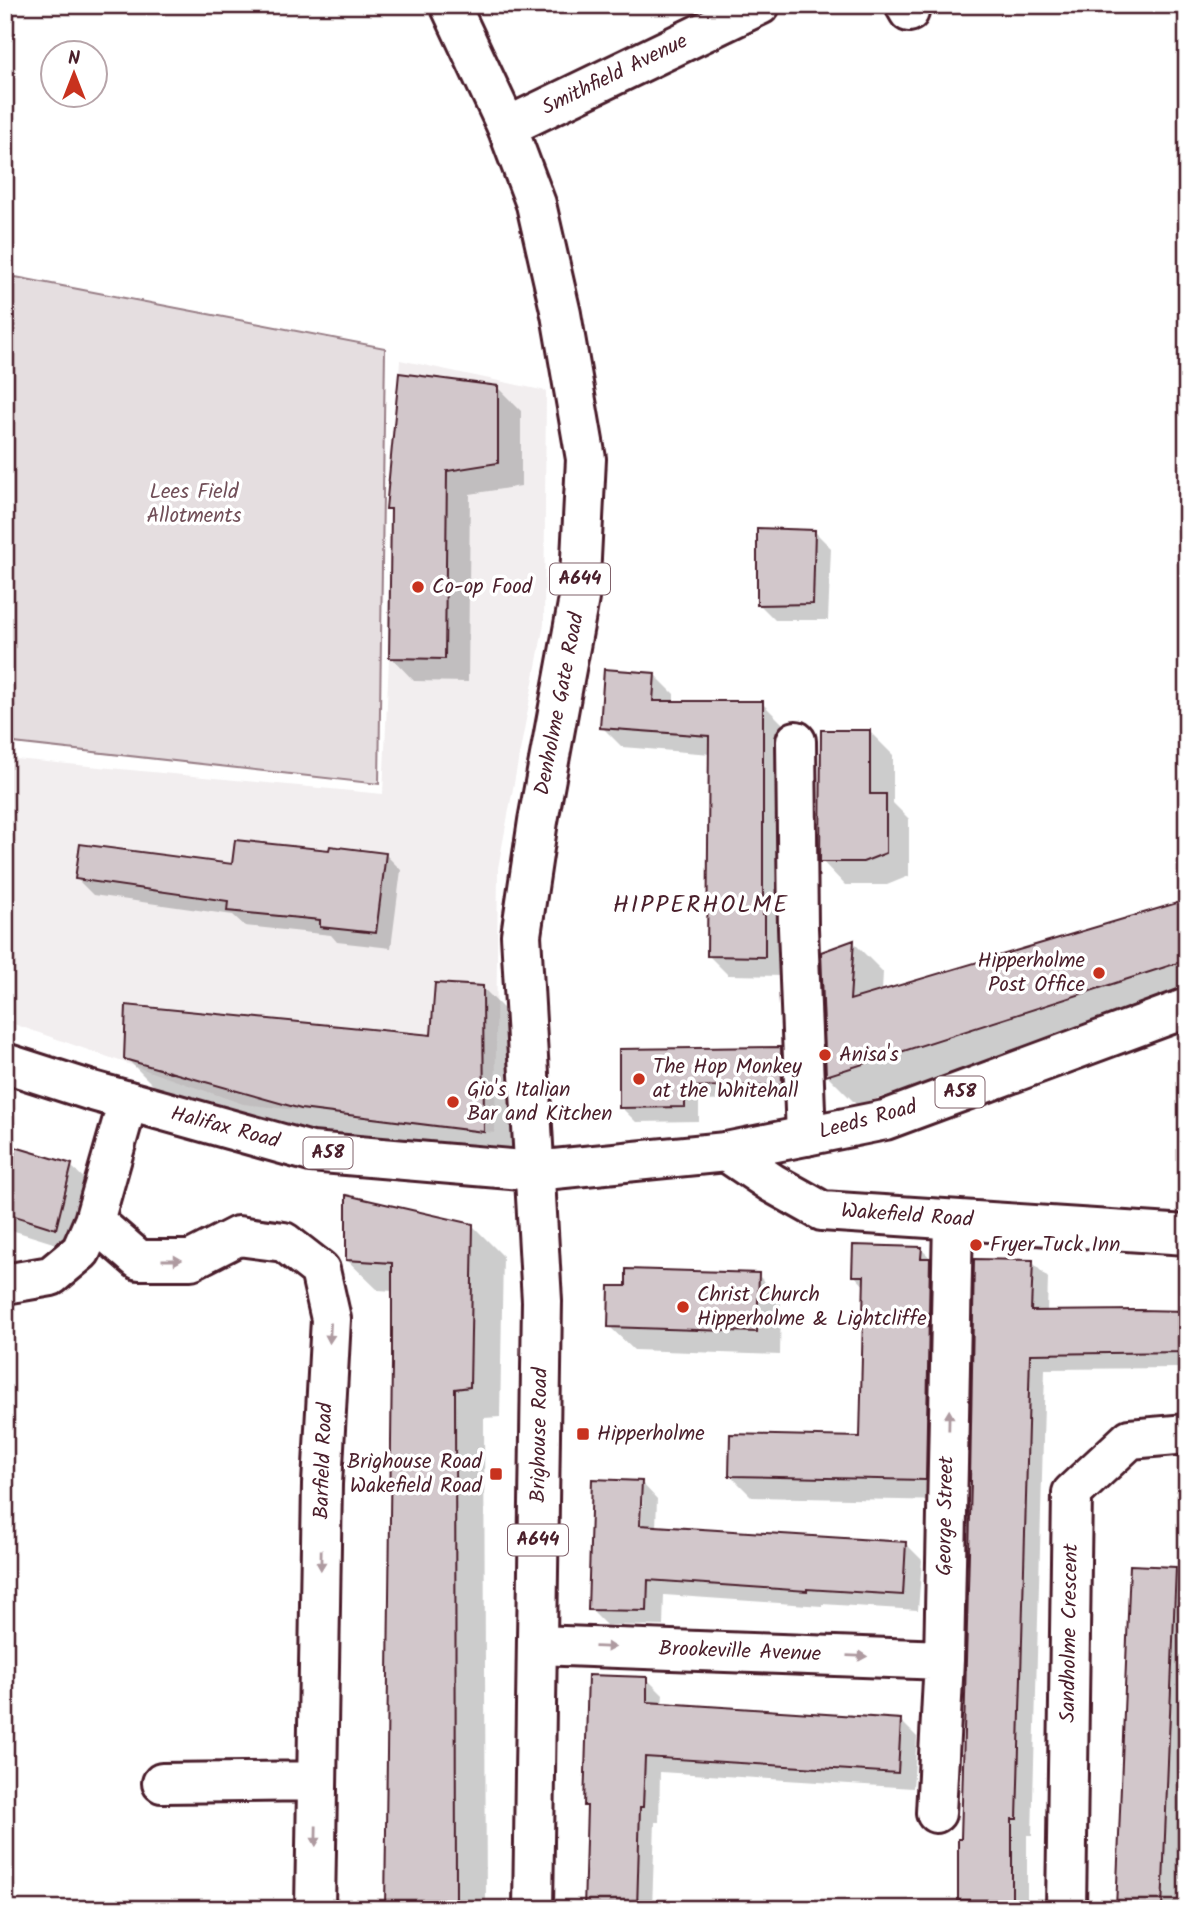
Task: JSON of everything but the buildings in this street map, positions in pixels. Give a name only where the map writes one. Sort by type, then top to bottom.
[{"type":"main road","name":"Denholme Gate Road","points":[[450,5],[507,127],[536,204],[561,314],[586,459],[579,598],[538,821],[521,935],[534,1171]]},
{"type":"main road","name":"Smithfield Avenue","points":[[507,127],[760,5]]},
{"type":"main road","points":[[796,741],[806,1136]]},
{"type":"main road","name":"Leeds Road","points":[[534,1171],[726,1152],[885,1120],[1187,1008]]},
{"type":"main road","name":"Halifax Road","points":[[5,1063],[128,1101],[311,1152],[534,1171]]},
{"type":"main road","points":[[5,1284],[51,1276],[81,1251],[94,1221],[128,1101]]},
{"type":"main road","name":"Wakefield Road","points":[[726,1152],[772,1183],[822,1211],[1187,1236]]},
{"type":"main road","name":"Brighouse Road","points":[[533,1909],[542,1301],[534,1171]]},
{"type":"main road","name":"George Street","points":[[936,1813],[944,1660],[953,1220]]},
{"type":"main road","name":"Barfield Road","points":[[94,1221],[139,1260],[191,1260],[238,1237],[284,1242],[320,1270],[331,1319],[322,1484],[315,1909]]},
{"type":"main road","name":"Sandholme Crescent","points":[[1066,1909],[1072,1493],[1130,1439],[1187,1434]]},
{"type":"main road","name":"Brookeville Avenue","points":[[537,1645],[944,1660]]},
{"type":"main road","points":[[162,1783],[317,1781]]},
{"type":"shaded area","points":[[400,360],[546,391],[544,624],[498,868],[495,1133],[243,1104],[5,1021],[5,758],[383,794],[391,515]]},
{"type":"green space","name":"Lees Field Allotments","points":[[5,275],[385,348],[379,784],[5,742]]},
{"type":"place","name":"Co-op Food","points":[[418,587]]},
{"type":"place","name":"Hipperholme Post Office","points":[[1099,973]]},
{"type":"place","name":"Anisa's","points":[[825,1055]]},
{"type":"place","name":"The Hop Monkey at the Whitehall","points":[[639,1079]]},
{"type":"place","name":"Gio's Italian Bar and Kitchen","points":[[453,1102]]},
{"type":"place","name":"Fryer Tuck Inn","points":[[976,1245]]},
{"type":"place","name":"Christ Church Hipperholme & Lightcliffe","points":[[683,1307]]},
{"type":"place","name":"Hipperholme","points":[[583,1434]]},
{"type":"place","name":"Brighouse Road Wakefield Road","points":[[496,1474]]},
{"type":"district","name":"HIPPERHOLME","points":[[701,905]]}]
